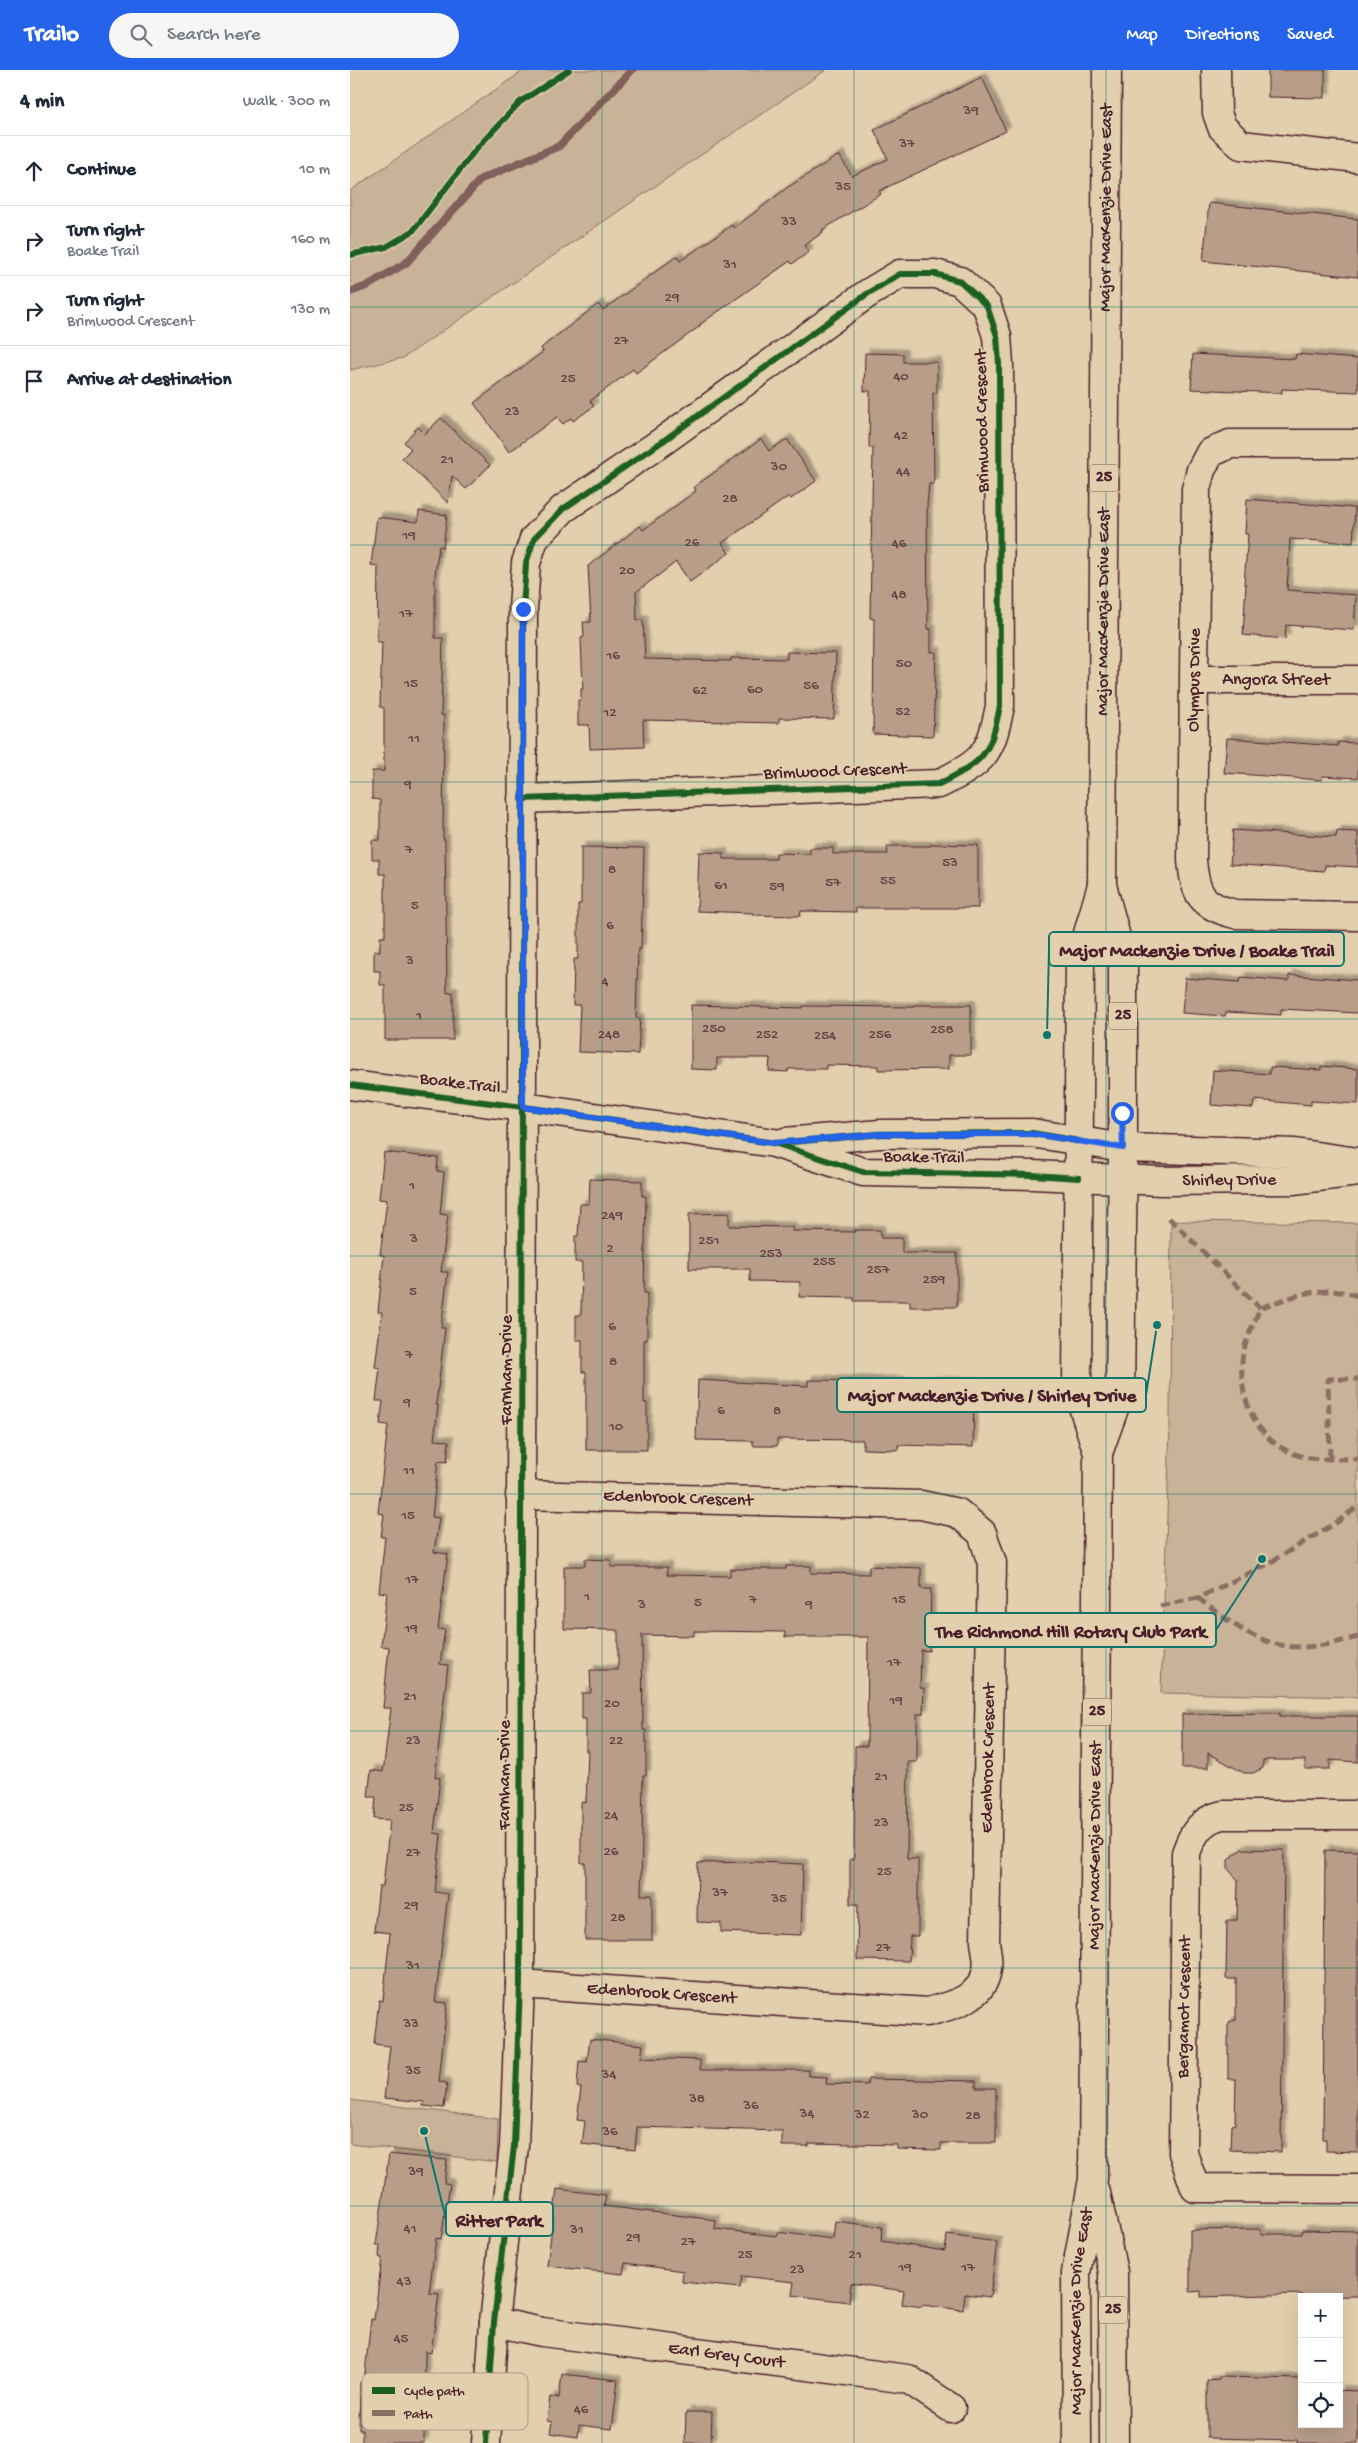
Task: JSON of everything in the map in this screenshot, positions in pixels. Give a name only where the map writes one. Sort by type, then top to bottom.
[{"type":"street","name":"Major MacKenzie Drive East","points":[[1077,2443],[1076,2274],[1093,2179],[1098,1453],[1077,1388],[1100,1179],[1101,1145],[1123,963],[1102,886],[1107,70]]},
{"type":"street","points":[[1216,70],[1217,113],[1222,127],[1241,145],[1358,158]]},
{"type":"street","name":"Brimwood Crescent","points":[[522,799],[940,784],[972,768],[984,756],[993,739],[1000,706],[999,364],[996,336],[987,306],[960,281],[936,274],[900,274],[867,294],[663,441],[563,509],[534,538],[526,563],[523,609],[522,799],[523,1107]]},
{"type":"street","name":"Olympus Drive","points":[[1358,444],[1230,444],[1210,453],[1201,470],[1196,489],[1192,860],[1194,881],[1202,897],[1215,909],[1234,914],[1358,916]]},
{"type":"street","name":"Angora Street","points":[[1195,680],[1358,680]]},
{"type":"street","name":"Major MacKenzie Drive East","points":[[1098,1453],[1120,1392],[1100,1179],[1101,1145],[1080,961],[1102,886]]},
{"type":"street","name":"Boake Trail","points":[[350,1085],[523,1107],[774,1143],[863,1172],[1032,1175],[1100,1179]]},
{"type":"street","name":"Farnham Drive","points":[[491,2373],[494,2322],[514,2146],[520,1984],[520,1495],[523,1107]]},
{"type":"street","name":"Boake Trail","points":[[774,1143],[880,1134],[1032,1134],[1101,1145]]},
{"type":"street","name":"Shirley Drive","points":[[1101,1145],[1295,1152],[1358,1162]]},
{"type":"street","name":"Shirley Drive","points":[[1100,1179],[1293,1180],[1358,1172]]},
{"type":"street","name":"Edenbrook Crescent","points":[[520,1495],[921,1505],[958,1513],[982,1533],[992,1563],[985,1942],[987,1970],[976,1993],[952,2005],[927,2012],[520,1984]]},
{"type":"street","name":"Bergamot Crescent","points":[[1358,1815],[1222,1815],[1210,1818],[1201,1824],[1190,1842],[1186,1853],[1183,2153],[1195,2188],[1358,2190]]},
{"type":"street","name":"Major MacKenzie Drive East","points":[[1093,2179],[1113,2272],[1114,2443]]},
{"type":"street","name":"Earl Grey Court","points":[[494,2322],[542,2332],[908,2379],[951,2408]]},
{"type":"street","name":"Farnham Drive","points":[[486,2443],[487,2430]]},
{"type":"shaded area","points":[[524,70],[826,70],[403,358],[350,370],[350,191]]},
{"type":"shaded area","points":[[1171,1221],[1358,1223],[1358,1697],[1161,1693],[1170,1426]]},
{"type":"shaded area","points":[[350,2100],[498,2119],[497,2162],[350,2144]]},
{"type":"building","points":[[1268,70],[1325,70],[1325,98],[1268,97]]},
{"type":"building","points":[[982,77],[1006,131],[879,191],[881,194],[822,230],[823,232],[804,246],[809,252],[792,264],[790,261],[699,325],[636,373],[633,369],[590,401],[594,406],[573,421],[571,418],[563,424],[557,417],[509,452],[474,403],[543,352],[541,348],[598,304],[603,310],[677,256],[680,261],[732,225],[734,228],[788,187],[839,155],[852,176],[888,159],[874,130]]},
{"type":"building","points":[[1209,203],[1358,219],[1358,277],[1203,261]]},
{"type":"building","points":[[865,353],[903,354],[903,362],[937,362],[937,393],[933,393],[934,484],[929,484],[927,505],[928,629],[931,629],[931,652],[936,652],[933,736],[873,734],[874,619],[870,618],[873,448],[869,448],[870,391],[864,391]]},
{"type":"building","points":[[1193,354],[1295,359],[1296,354],[1358,359],[1358,392],[1282,389],[1282,393],[1191,389]]},
{"type":"building","points":[[441,418],[490,465],[466,489],[452,476],[448,503],[402,458],[411,449],[404,442],[418,427],[425,434]]},
{"type":"building","points":[[761,439],[769,451],[787,439],[816,481],[791,499],[789,496],[722,543],[729,553],[690,582],[676,562],[636,592],[637,620],[643,620],[645,659],[731,661],[731,658],[787,659],[787,652],[836,653],[834,719],[779,718],[779,723],[643,720],[644,747],[590,749],[589,725],[578,725],[578,700],[581,700],[581,689],[583,689],[581,638],[584,637],[583,622],[591,622],[588,566],[640,526],[643,530],[696,491],[694,487]]},
{"type":"building","points":[[1247,499],[1355,508],[1353,543],[1290,539],[1287,590],[1356,595],[1354,630],[1286,625],[1285,639],[1243,635],[1246,584],[1244,584],[1248,534],[1245,534]]},
{"type":"building","points":[[419,511],[447,515],[443,547],[439,546],[435,574],[435,638],[443,638],[441,715],[444,715],[443,839],[445,839],[447,993],[453,992],[453,1040],[385,1040],[385,985],[380,985],[380,971],[374,971],[374,951],[380,951],[380,937],[385,937],[385,874],[379,874],[379,859],[372,859],[372,840],[380,840],[380,800],[372,799],[372,771],[384,771],[384,708],[380,707],[382,642],[377,642],[378,566],[371,565],[377,517],[418,522]]},
{"type":"building","points":[[1227,738],[1338,746],[1338,742],[1358,743],[1358,778],[1323,776],[1322,780],[1224,773]]},
{"type":"building","points":[[1233,830],[1336,837],[1337,831],[1358,832],[1358,867],[1325,865],[1324,871],[1230,864]]},
{"type":"building","points":[[931,844],[978,845],[978,908],[856,908],[856,912],[801,911],[800,916],[697,911],[699,852],[723,853],[723,859],[776,859],[776,853],[810,854],[810,848],[833,848],[833,854],[888,854],[887,846],[931,846]]},
{"type":"building","points":[[581,847],[644,848],[641,949],[638,949],[636,1018],[640,1018],[638,1054],[578,1052],[580,1005],[573,1005],[574,959],[578,959],[578,904],[581,904]]},
{"type":"building","points":[[1289,975],[1358,980],[1358,1013],[1281,1009],[1281,1015],[1226,1012],[1225,1016],[1182,1013],[1185,978],[1240,982],[1241,977],[1289,981]]},
{"type":"building","points":[[691,1005],[803,1008],[803,1006],[914,1007],[914,1005],[971,1005],[971,1055],[949,1055],[949,1069],[878,1070],[878,1066],[826,1065],[826,1069],[788,1069],[788,1072],[769,1071],[770,1058],[717,1058],[717,1070],[691,1069]]},
{"type":"building","points":[[1321,1066],[1358,1069],[1358,1104],[1311,1101],[1311,1105],[1254,1100],[1253,1108],[1211,1105],[1213,1070],[1270,1074],[1270,1067],[1321,1070]]},
{"type":"building","points":[[384,1152],[438,1158],[437,1171],[444,1172],[440,1214],[448,1215],[441,1272],[448,1272],[441,1328],[445,1328],[434,1440],[449,1441],[447,1462],[438,1461],[432,1517],[439,1518],[434,1552],[448,1554],[438,1629],[445,1630],[440,1664],[448,1665],[435,1777],[440,1778],[434,1833],[441,1834],[435,1892],[448,1894],[435,2002],[447,2003],[439,2082],[447,2083],[444,2108],[423,2106],[424,2102],[384,2098],[390,2046],[374,2044],[379,2000],[383,2001],[390,1933],[374,1931],[379,1886],[383,1886],[390,1820],[374,1819],[376,1797],[368,1797],[371,1770],[383,1772],[391,1708],[383,1708],[389,1647],[381,1646],[387,1593],[379,1592],[385,1537],[381,1537],[384,1514],[378,1513],[388,1425],[380,1424],[383,1401],[376,1401],[380,1368],[375,1367],[382,1312],[378,1312],[384,1255],[380,1255],[387,1200],[379,1199]]},
{"type":"building","points":[[590,1179],[642,1181],[642,1196],[646,1196],[644,1293],[647,1293],[647,1340],[644,1340],[644,1403],[647,1403],[647,1450],[586,1450],[586,1372],[582,1372],[582,1340],[576,1340],[576,1315],[581,1315],[582,1262],[575,1262],[575,1236],[578,1236],[580,1204],[589,1204]]},
{"type":"building","points":[[729,1213],[729,1226],[792,1227],[792,1231],[855,1232],[855,1230],[880,1230],[881,1238],[902,1238],[902,1253],[957,1253],[957,1307],[910,1307],[910,1301],[854,1301],[854,1298],[799,1297],[800,1282],[750,1281],[750,1269],[689,1269],[689,1214]]},
{"type":"building","points":[[698,1380],[808,1386],[808,1380],[974,1382],[973,1447],[898,1445],[898,1450],[863,1449],[863,1440],[777,1439],[777,1446],[753,1446],[753,1441],[696,1440]]},
{"type":"building","points":[[585,1559],[611,1560],[611,1567],[667,1567],[667,1575],[730,1576],[730,1569],[786,1569],[786,1566],[811,1566],[811,1573],[869,1574],[869,1566],[921,1568],[921,1589],[931,1589],[930,1629],[929,1651],[921,1650],[920,1688],[924,1688],[923,1714],[917,1714],[917,1762],[908,1762],[907,1859],[918,1859],[918,1936],[910,1936],[909,1961],[857,1960],[858,1904],[850,1904],[850,1859],[854,1859],[855,1746],[867,1746],[868,1637],[785,1637],[785,1632],[694,1631],[694,1636],[642,1635],[643,1730],[646,1730],[646,1775],[643,1775],[641,1895],[652,1895],[652,1940],[585,1940],[585,1863],[581,1863],[581,1802],[586,1803],[588,1751],[586,1751],[586,1719],[582,1719],[582,1693],[591,1693],[590,1670],[618,1670],[618,1630],[564,1629],[564,1566],[585,1566]]},
{"type":"building","points":[[1280,1713],[1280,1716],[1358,1716],[1358,1762],[1330,1760],[1330,1769],[1305,1769],[1305,1760],[1263,1760],[1263,1768],[1253,1773],[1244,1773],[1208,1753],[1208,1768],[1182,1768],[1182,1714]]},
{"type":"building","points":[[1242,1849],[1284,1850],[1281,2152],[1230,2150],[1231,2125],[1235,2124],[1236,2079],[1228,2079],[1228,2022],[1236,2020],[1236,1979],[1226,1979],[1227,1920],[1237,1920],[1238,1880],[1228,1869],[1228,1860]]},
{"type":"building","points":[[1325,1850],[1358,1851],[1358,2152],[1326,2151],[1326,2139],[1323,2139]]},
{"type":"building","points":[[757,1862],[803,1864],[801,1935],[721,1932],[721,1923],[697,1922],[698,1863]]},
{"type":"building","points":[[590,2039],[643,2045],[641,2058],[700,2060],[700,2070],[809,2070],[808,2076],[827,2077],[826,2084],[867,2085],[868,2079],[976,2081],[976,2088],[996,2088],[996,2143],[941,2143],[941,2150],[897,2149],[897,2145],[809,2143],[809,2146],[782,2146],[782,2131],[637,2127],[635,2150],[582,2144],[585,2121],[577,2120],[581,2088],[577,2087],[579,2061],[587,2062]]},
{"type":"building","points":[[389,2154],[447,2160],[444,2183],[450,2184],[441,2239],[436,2238],[429,2293],[439,2294],[431,2352],[425,2351],[425,2373],[365,2373],[371,2319],[374,2320],[382,2258],[379,2257],[380,2245],[376,2245]]},
{"type":"building","points":[[557,2189],[606,2195],[604,2206],[716,2220],[715,2229],[777,2236],[777,2232],[833,2239],[835,2221],[882,2227],[881,2241],[945,2251],[947,2235],[997,2242],[990,2297],[965,2294],[963,2310],[902,2304],[904,2291],[851,2283],[849,2302],[792,2295],[794,2282],[742,2276],[740,2288],[682,2282],[683,2271],[625,2263],[623,2274],[547,2266]]},
{"type":"building","points":[[1260,2229],[1261,2234],[1302,2234],[1302,2230],[1358,2231],[1358,2296],[1343,2296],[1343,2293],[1298,2293],[1201,2297],[1201,2291],[1190,2292],[1190,2230]]},
{"type":"building","points":[[562,2374],[618,2380],[612,2429],[579,2425],[578,2437],[550,2433],[552,2422],[547,2421],[550,2397],[559,2398]]},
{"type":"building","points":[[1219,2377],[1298,2379],[1298,2428],[1343,2428],[1343,2390],[1358,2391],[1358,2443],[1297,2443],[1297,2440],[1207,2438],[1207,2381],[1219,2380]]},
{"type":"building","points":[[360,2382],[362,2382],[362,2430],[359,2430]]},
{"type":"building","points":[[686,2412],[712,2412],[711,2443],[685,2443]]},
{"type":"building","points":[[362,2430],[424,2430],[424,2443],[362,2443]]},
{"type":"waterway","points":[[350,292],[367,286],[406,263],[481,179],[559,146],[632,70]]},
{"type":"marked path","points":[[1169,1218],[1260,1308]]},
{"type":"marked path","points":[[1358,1296],[1333,1291],[1320,1291],[1284,1299],[1260,1308],[1244,1348],[1242,1370],[1243,1386],[1253,1417],[1261,1430],[1272,1441],[1286,1450],[1308,1458],[1358,1459]]},
{"type":"marked path","points":[[1330,1458],[1328,1379],[1358,1379]]},
{"type":"marked path","points":[[1160,1606],[1198,1598],[1264,1566],[1336,1523],[1358,1506]]},
{"type":"marked path","points":[[1198,1598],[1220,1615],[1256,1637],[1283,1646],[1312,1647],[1358,1637]]},
{"type":"cycle path","points":[[350,255],[386,247],[413,231],[476,149],[520,102],[569,70]]},
{"type":"cycle path","points":[[900,274],[935,274],[960,281],[987,306],[997,336],[999,364],[1000,706],[993,736],[983,755],[966,769],[939,784],[523,799],[523,609],[526,563],[534,539],[563,509],[663,441],[867,294],[900,274]]},
{"type":"cycle path","points":[[491,2373],[494,2322],[514,2146],[520,1984],[523,799]]},
{"type":"cycle path","points":[[350,1085],[523,1107],[774,1143],[863,1172],[1033,1175],[1079,1178]]},
{"type":"cycle path","points":[[779,1143],[880,1134],[1032,1133],[1078,1141]]},
{"type":"cycle path","points":[[486,2443],[487,2430]]},
{"type":"place","name":"Major Mackenzie Drive / Boake Trail","points":[[1047,1035]]},
{"type":"place","name":"Major Mackenzie Drive / Shirley Drive","points":[[1157,1325]]},
{"type":"place","name":"The Richmond Hill Rotary Club Park","points":[[1262,1559]]},
{"type":"place","name":"Ritter Park","points":[[424,2131]]},
{"type":"route","points":[[523,609],[521,970],[523,1107],[774,1143],[880,1134],[1032,1134],[1055,1136],[1101,1146],[1123,1148],[1122,1113]]}]
